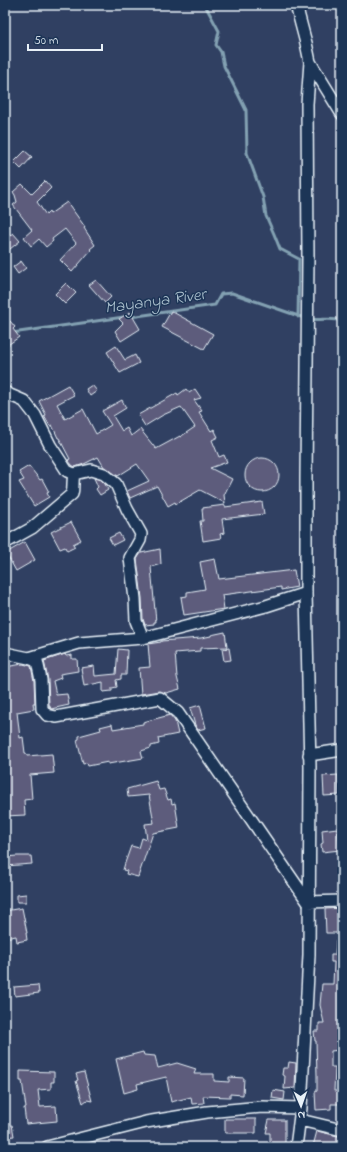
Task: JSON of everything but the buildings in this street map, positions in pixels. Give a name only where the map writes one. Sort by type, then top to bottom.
[{"type":"street","points":[[296,5],[310,62],[307,104],[308,265],[306,593],[309,755],[309,954],[301,1108],[296,1147]]},
{"type":"street","points":[[310,62],[342,114]]},
{"type":"street","points":[[5,392],[24,400],[35,415],[50,445],[67,471],[74,474],[91,470],[104,474],[116,484],[127,509],[141,534],[140,540],[130,558],[136,621],[143,638]]},
{"type":"street","points":[[5,542],[32,528],[72,494],[74,474]]},
{"type":"street","points":[[29,658],[79,643],[143,638],[266,606],[306,593]]},
{"type":"street","points":[[5,653],[37,661],[41,680],[42,708],[47,715],[50,716],[56,717],[160,698],[178,714],[308,902]]},
{"type":"street","points":[[309,755],[342,750]]},
{"type":"street","points":[[308,902],[342,901]]},
{"type":"street","points":[[47,1147],[146,1122],[207,1112],[262,1107],[301,1108]]},
{"type":"street","points":[[300,1120],[342,1130]]},
{"type":"waterway","name":"Mayanya River","points":[[205,5],[219,31],[216,45],[221,52],[224,66],[246,110],[247,153],[263,197],[266,216],[280,249],[299,259],[298,317]]},
{"type":"waterway","name":"Mayanya River","points":[[130,317],[215,305],[221,294],[232,293],[304,318]]},
{"type":"waterway","name":"Mayanya River","points":[[5,334],[124,317]]},
{"type":"waterway","name":"Mayanya River","points":[[310,319],[334,319],[342,321]]}]
